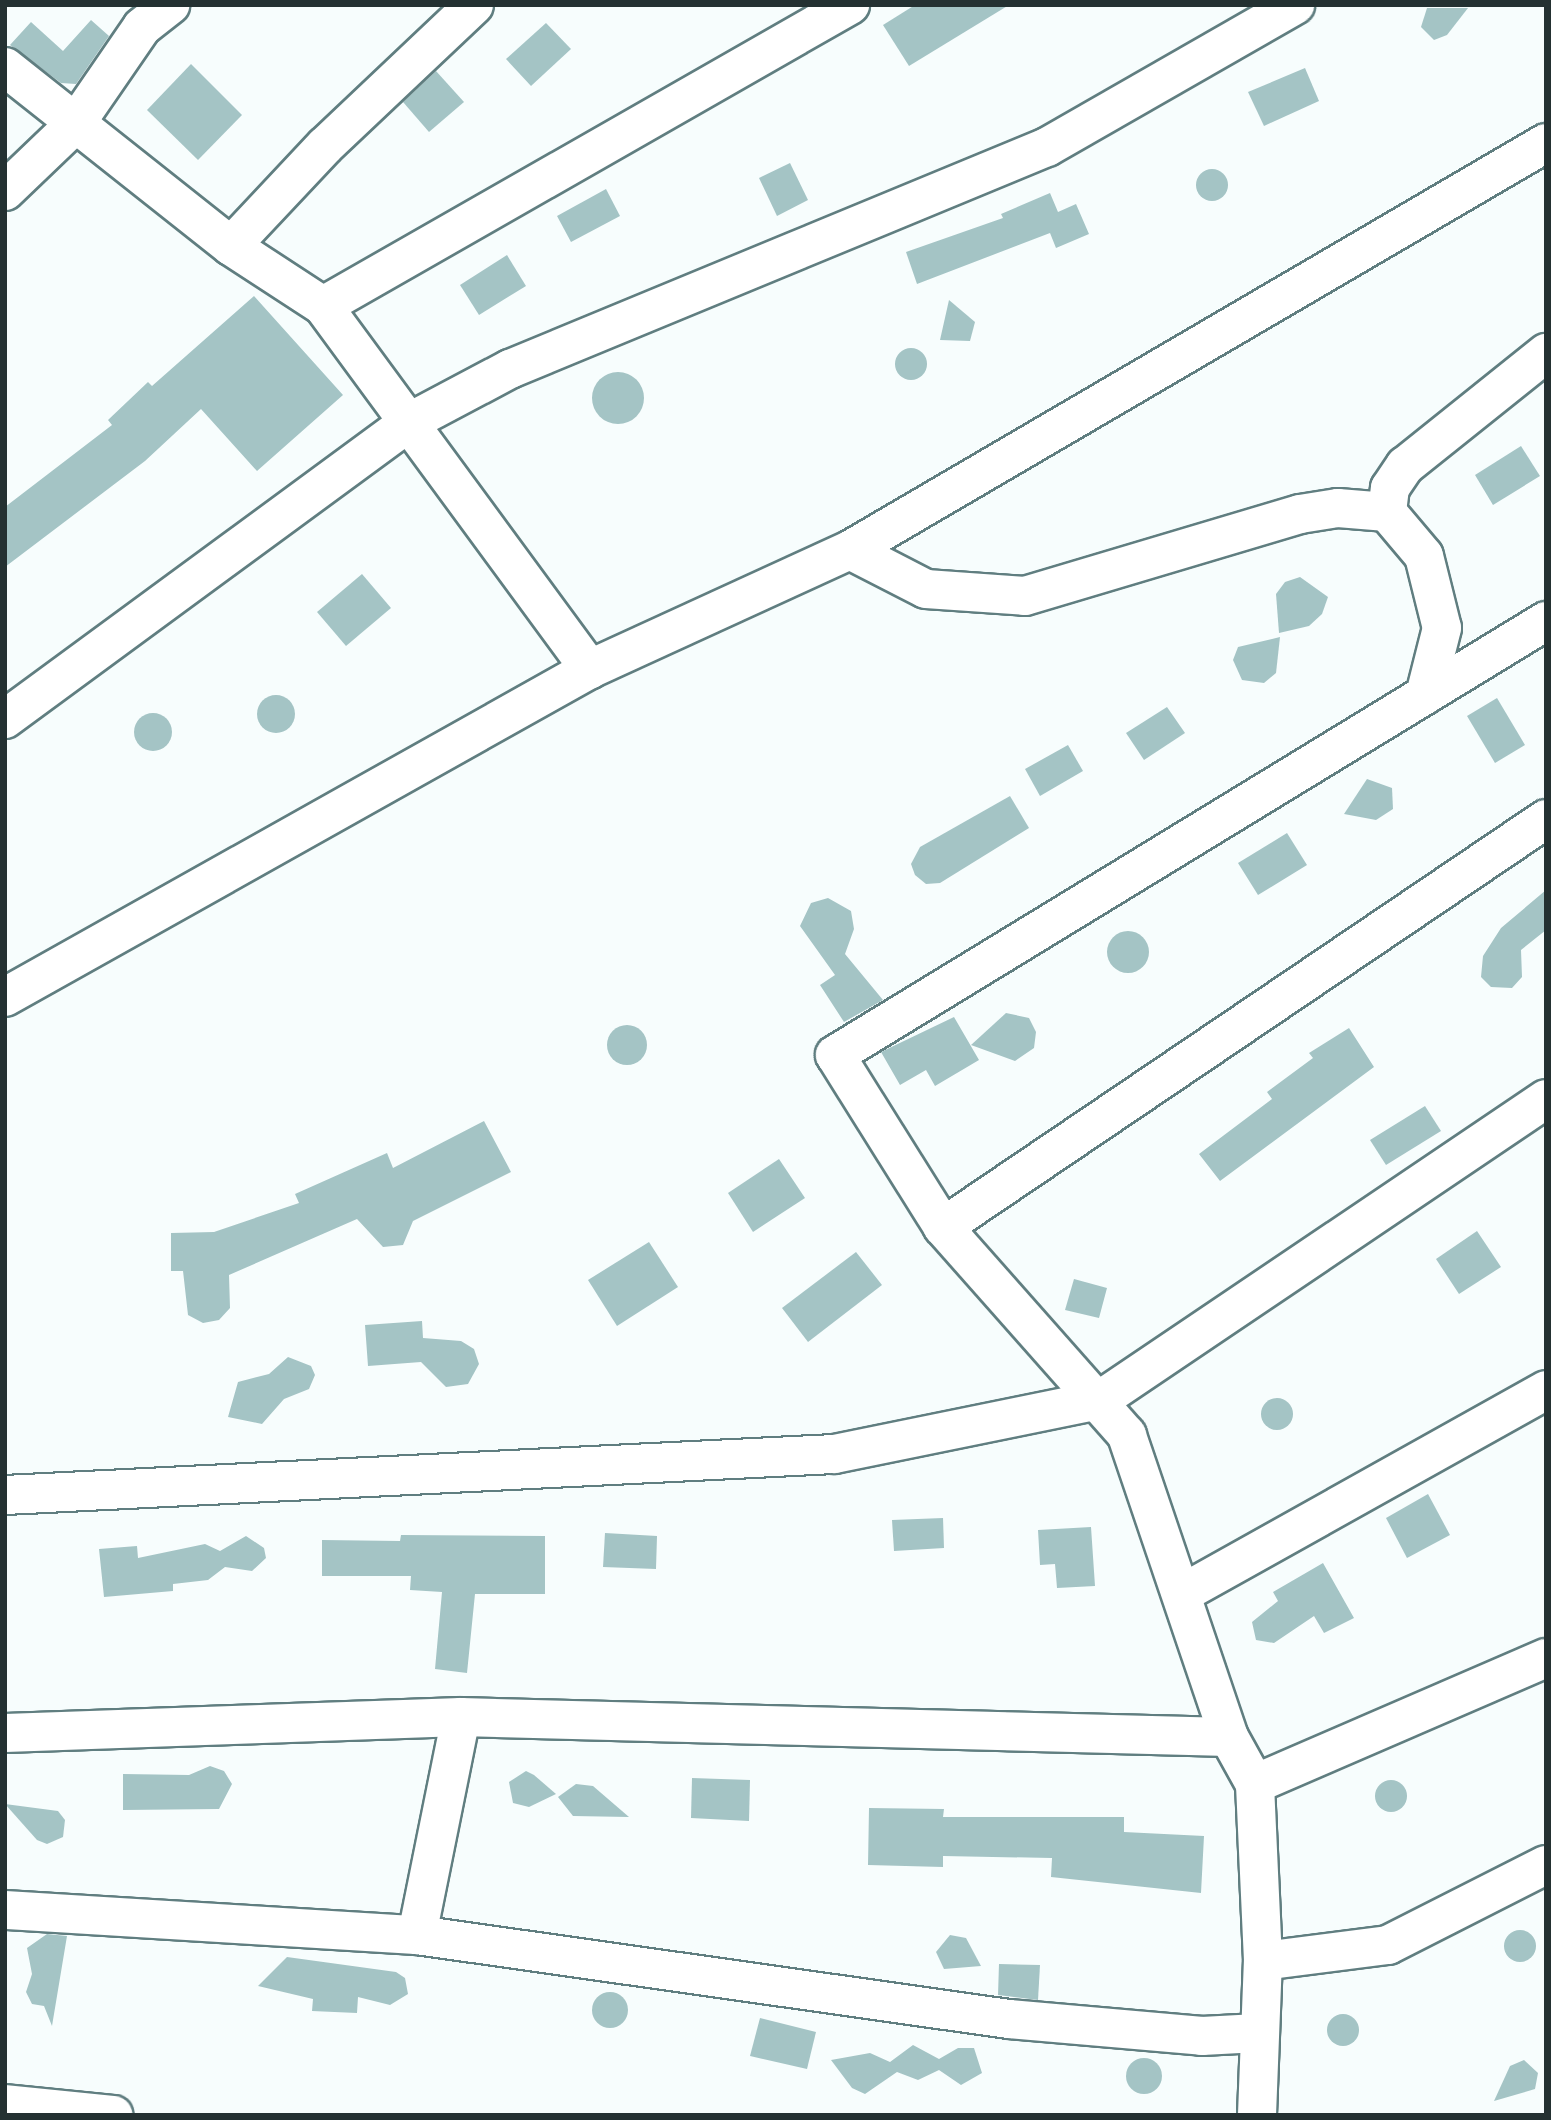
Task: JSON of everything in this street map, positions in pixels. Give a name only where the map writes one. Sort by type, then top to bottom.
[{"type":"street","points":[[5,191],[76,123],[142,27],[170,5]]},
{"type":"street","points":[[230,246],[325,146],[474,5]]},
{"type":"street","points":[[323,306],[850,5]]},
{"type":"street","points":[[5,719],[406,424],[510,369],[1047,147],[1294,5]]},
{"type":"street","points":[[5,67],[230,246],[323,306],[406,424],[590,669]]},
{"type":"street","points":[[5,998],[590,669],[850,550],[1538,153]]},
{"type":"street","points":[[1387,512],[1390,488],[1405,466],[1546,353]]},
{"type":"street","points":[[850,550],[926,589],[1026,596],[1300,514],[1338,508],[1387,512],[1424,556],[1442,628],[1425,695]]},
{"type":"street","points":[[1257,2115],[1258,2034],[1263,1961],[1255,1784],[1229,1737],[1183,1593],[1127,1435],[1100,1401],[943,1227],[835,1055],[1546,621]]},
{"type":"street","points":[[943,1227],[1546,819]]},
{"type":"street","points":[[5,1495],[834,1454],[1100,1401],[1546,1099]]},
{"type":"street","points":[[1183,1593],[1546,1390]]},
{"type":"street","points":[[1255,1784],[1546,1658]]},
{"type":"street","points":[[5,1733],[461,1717],[1229,1737]]},
{"type":"street","points":[[416,1935],[461,1717]]},
{"type":"street","points":[[1263,1961],[1388,1945],[1546,1865]]},
{"type":"street","points":[[5,1910],[416,1935],[1009,2019],[1202,2036],[1258,2034]]},
{"type":"street","points":[[5,2104],[113,2115]]},
{"type":"building","points":[[915,5],[1009,5],[909,66],[883,25]]},
{"type":"building","points":[[1427,8],[1468,8],[1447,35],[1434,40],[1421,27]]},
{"type":"building","points":[[91,20],[109,36],[76,84],[61,83],[10,45],[31,22],[63,51]]},
{"type":"building","points":[[546,23],[571,49],[531,86],[506,59]]},
{"type":"building","points":[[191,64],[242,115],[198,160],[147,110]]},
{"type":"building","points":[[1305,68],[1319,101],[1264,126],[1248,92]]},
{"type":"building","points":[[436,71],[464,102],[429,132],[403,102]]},
{"type":"building","points":[[790,163],[808,200],[777,216],[759,178]]},
{"type":"building","points":[[1212,169],[1223,174],[1228,185],[1223,196],[1212,201],[1201,196],[1196,185],[1201,174]]},
{"type":"building","points":[[606,189],[620,216],[571,242],[557,216]]},
{"type":"building","points":[[1050,193],[1058,212],[1076,204],[1089,234],[1056,248],[1050,233],[917,284],[906,252],[1003,218],[1001,214]]},
{"type":"building","points":[[507,255],[526,286],[479,315],[460,285]]},
{"type":"building","points":[[254,296],[343,395],[257,471],[201,409],[145,461],[5,567],[5,507],[112,425],[108,420],[148,382],[152,386]]},
{"type":"building","points":[[949,300],[975,322],[970,341],[940,340]]},
{"type":"building","points":[[911,348],[922,353],[927,364],[922,375],[911,380],[900,375],[895,364],[900,353]]},
{"type":"building","points":[[618,372],[628,374],[636,380],[642,388],[642,408],[636,416],[628,422],[618,424],[608,422],[600,416],[594,408],[592,398],[594,388],[600,380],[608,374]]},
{"type":"building","points":[[1521,446],[1540,476],[1493,505],[1475,475]]},
{"type":"building","points":[[362,574],[391,608],[346,646],[317,612]]},
{"type":"building","points":[[1300,577],[1328,597],[1322,614],[1309,626],[1279,633],[1276,594],[1285,582]]},
{"type":"building","points":[[1280,637],[1276,673],[1264,683],[1242,680],[1233,660],[1238,647]]},
{"type":"building","points":[[276,695],[289,701],[295,714],[289,727],[276,733],[263,727],[257,714],[263,701]]},
{"type":"building","points":[[1497,698],[1525,745],[1495,763],[1467,716]]},
{"type":"building","points":[[1167,707],[1185,733],[1144,760],[1126,733]]},
{"type":"building","points":[[153,713],[166,719],[172,732],[166,745],[153,751],[140,745],[134,732],[140,719]]},
{"type":"building","points":[[1068,745],[1083,771],[1040,796],[1025,769]]},
{"type":"building","points":[[1367,779],[1392,788],[1393,809],[1376,820],[1344,814]]},
{"type":"building","points":[[1010,796],[1029,828],[940,883],[926,884],[915,875],[911,864],[920,847]]},
{"type":"building","points":[[1287,833],[1307,865],[1258,895],[1238,863]]},
{"type":"building","points":[[1546,890],[1546,930],[1521,950],[1522,977],[1512,988],[1491,987],[1481,977],[1483,956],[1501,928]]},
{"type":"building","points":[[828,898],[851,911],[854,929],[845,954],[883,1000],[844,1022],[820,985],[835,975],[800,926],[811,903]]},
{"type":"building","points":[[1128,931],[1143,937],[1149,952],[1143,967],[1128,973],[1113,967],[1107,952],[1113,937]]},
{"type":"building","points":[[1006,1013],[1029,1018],[1036,1032],[1034,1048],[1015,1061],[971,1045]]},
{"type":"building","points":[[954,1017],[979,1060],[935,1086],[926,1070],[900,1085],[881,1052]]},
{"type":"building","points":[[627,1025],[641,1031],[647,1045],[641,1059],[627,1065],[613,1059],[607,1045],[613,1031]]},
{"type":"building","points":[[1349,1028],[1374,1067],[1220,1181],[1199,1154],[1272,1099],[1267,1092],[1313,1058],[1309,1053]]},
{"type":"building","points":[[1425,1106],[1441,1131],[1386,1165],[1370,1140]]},
{"type":"building","points":[[484,1121],[511,1172],[413,1221],[403,1245],[383,1247],[357,1219],[229,1275],[230,1308],[219,1320],[203,1323],[188,1315],[183,1271],[171,1271],[171,1233],[214,1232],[299,1203],[295,1194],[387,1153],[393,1168]]},
{"type":"building","points":[[779,1159],[805,1198],[753,1232],[728,1193]]},
{"type":"building","points":[[1477,1231],[1501,1267],[1459,1294],[1436,1259]]},
{"type":"building","points":[[649,1242],[678,1287],[617,1326],[588,1280]]},
{"type":"building","points":[[856,1252],[882,1285],[808,1342],[782,1308]]},
{"type":"building","points":[[1074,1279],[1107,1288],[1099,1318],[1065,1310]]},
{"type":"building","points":[[422,1321],[423,1338],[461,1341],[474,1349],[479,1364],[468,1384],[446,1387],[421,1362],[368,1366],[365,1325]]},
{"type":"building","points":[[288,1357],[311,1366],[315,1375],[309,1389],[284,1399],[262,1424],[228,1417],[238,1382],[269,1374]]},
{"type":"building","points":[[1277,1398],[1288,1403],[1293,1414],[1288,1425],[1277,1430],[1266,1425],[1261,1414],[1266,1403]]},
{"type":"building","points":[[1428,1494],[1450,1535],[1407,1558],[1386,1518]]},
{"type":"building","points":[[943,1518],[944,1548],[894,1551],[892,1520]]},
{"type":"building","points":[[1091,1527],[1095,1586],[1057,1588],[1055,1564],[1040,1565],[1038,1530]]},
{"type":"building","points":[[605,1533],[657,1536],[656,1569],[603,1567]]},
{"type":"building","points":[[401,1535],[545,1536],[545,1594],[475,1594],[467,1673],[435,1669],[442,1592],[410,1590],[411,1576],[322,1576],[322,1540],[400,1541]]},
{"type":"building","points":[[246,1536],[264,1548],[266,1558],[252,1571],[225,1567],[208,1580],[173,1584],[173,1591],[104,1597],[99,1549],[137,1546],[138,1558],[205,1544],[220,1551]]},
{"type":"building","points":[[1323,1563],[1354,1618],[1324,1633],[1314,1616],[1274,1643],[1256,1640],[1252,1622],[1278,1601],[1273,1592]]},
{"type":"building","points":[[210,1766],[224,1771],[232,1784],[219,1809],[123,1810],[123,1774],[189,1775]]},
{"type":"building","points":[[526,1771],[556,1794],[529,1807],[513,1803],[509,1782]]},
{"type":"building","points":[[692,1778],[750,1780],[749,1821],[691,1818]]},
{"type":"building","points":[[1391,1780],[1402,1785],[1407,1796],[1402,1807],[1391,1812],[1380,1807],[1375,1796],[1380,1785]]},
{"type":"building","points":[[576,1784],[593,1786],[629,1817],[573,1816],[558,1797]]},
{"type":"building","points":[[5,1804],[58,1811],[65,1820],[63,1837],[47,1844],[37,1840]]},
{"type":"building","points":[[869,1808],[944,1809],[943,1817],[1124,1817],[1124,1832],[1204,1836],[1201,1893],[1051,1877],[1052,1858],[943,1856],[943,1867],[868,1865]]},
{"type":"building","points":[[1520,1930],[1531,1935],[1536,1946],[1531,1957],[1520,1962],[1509,1957],[1504,1946],[1509,1935]]},
{"type":"building","points":[[47,1934],[67,1936],[52,2026],[44,2006],[32,2004],[26,1992],[32,1974],[27,1948]]},
{"type":"building","points":[[950,1935],[966,1938],[981,1966],[944,1969],[936,1952]]},
{"type":"building","points":[[287,1957],[396,1972],[405,1978],[408,1994],[390,2005],[358,1997],[357,2013],[312,2011],[313,1999],[258,1986]]},
{"type":"building","points":[[999,1964],[1040,1965],[1038,2000],[998,1995]]},
{"type":"building","points":[[610,1992],[622,1998],[628,2010],[622,2022],[610,2028],[598,2022],[592,2010],[598,1998]]},
{"type":"building","points":[[1343,2014],[1354,2019],[1359,2030],[1354,2041],[1343,2046],[1332,2041],[1327,2030],[1332,2019]]},
{"type":"building","points":[[760,2018],[816,2032],[807,2069],[750,2056]]},
{"type":"building","points":[[913,2045],[939,2059],[958,2048],[974,2048],[982,2073],[961,2085],[939,2070],[918,2080],[897,2072],[865,2094],[852,2088],[831,2060],[870,2053],[890,2062]]},
{"type":"building","points":[[1144,2058],[1156,2064],[1162,2076],[1156,2088],[1144,2094],[1132,2088],[1126,2076],[1132,2064]]},
{"type":"building","points":[[1524,2060],[1538,2073],[1535,2089],[1494,2101],[1510,2066]]}]
